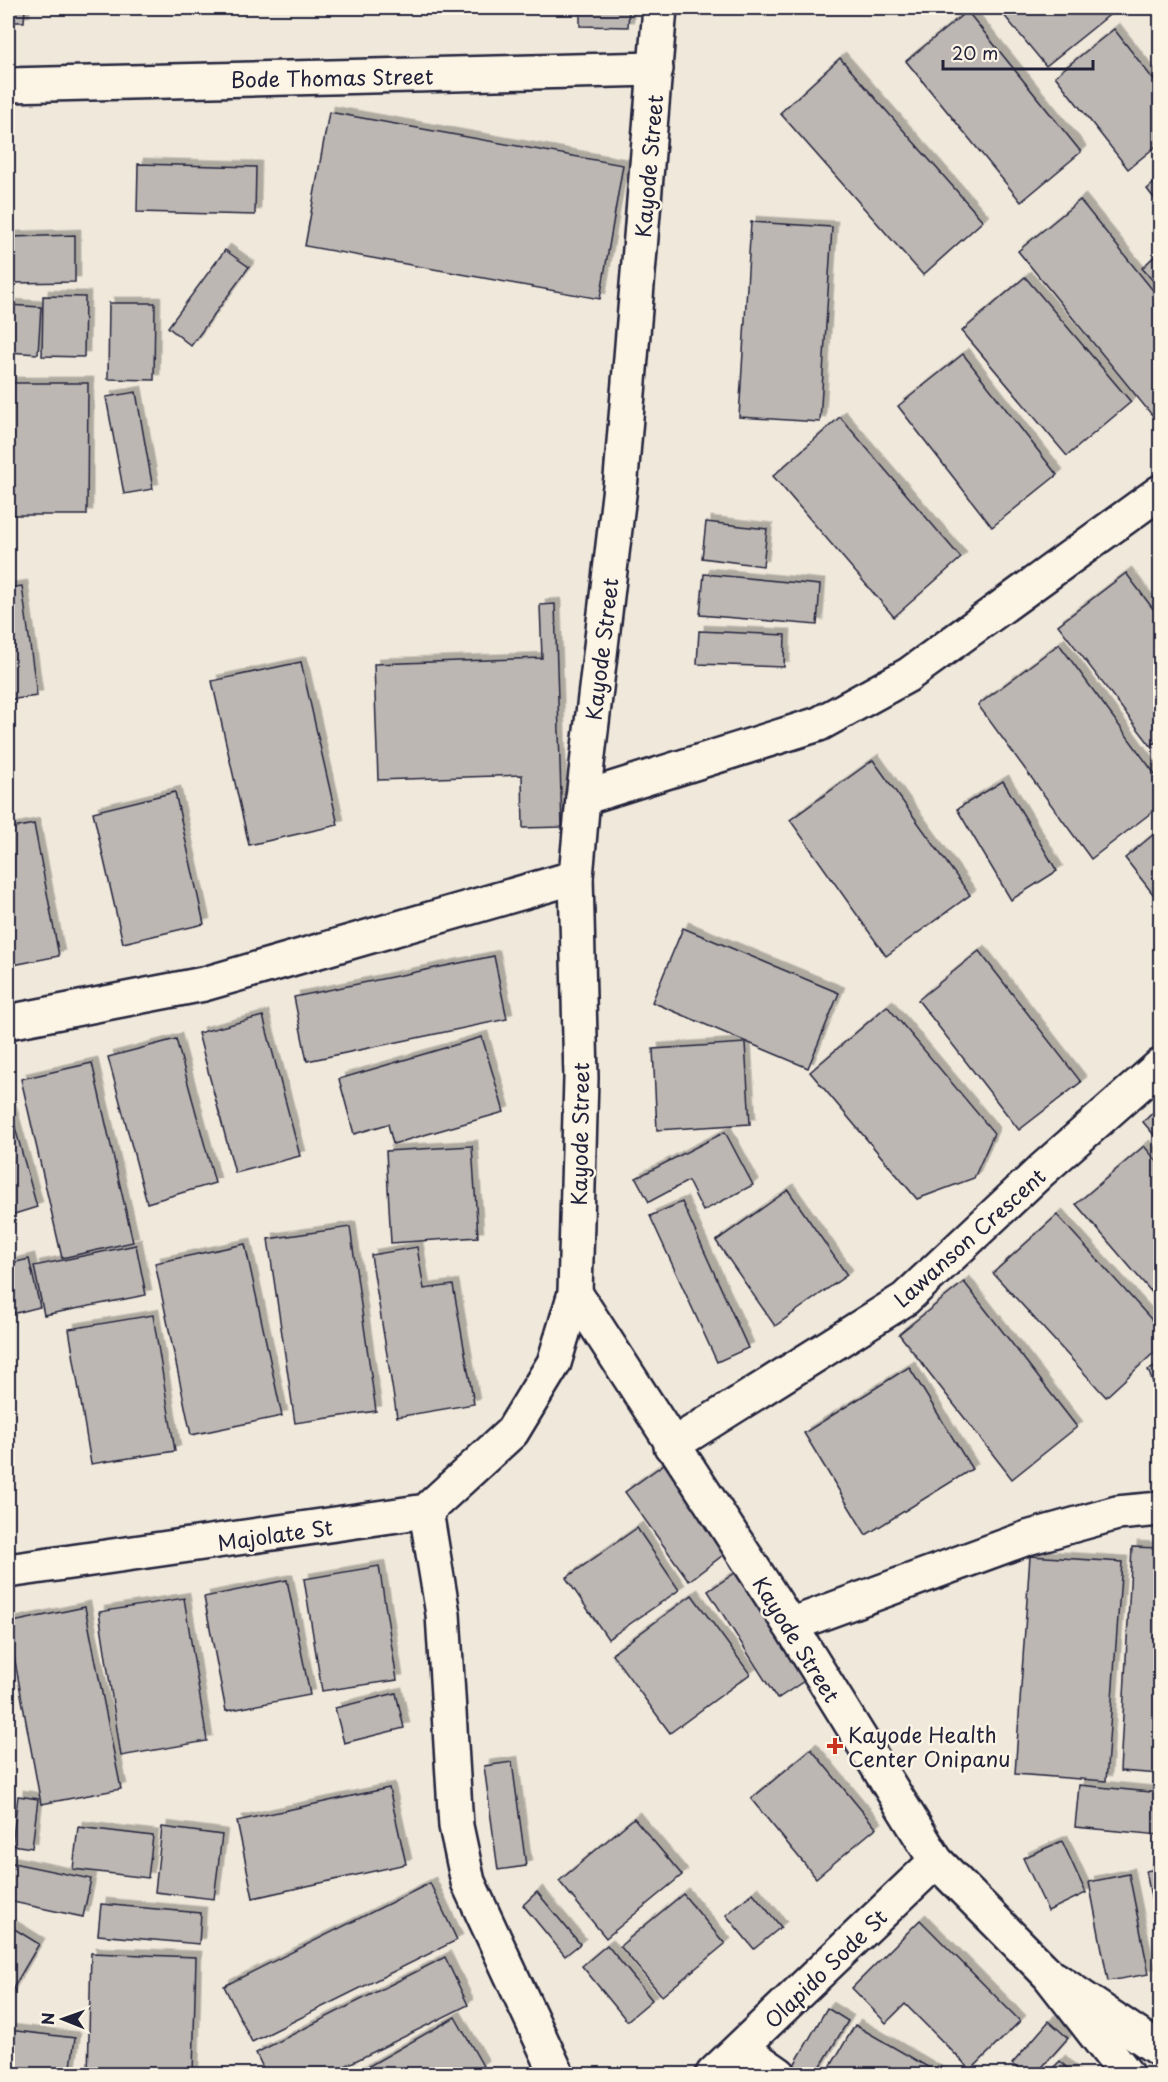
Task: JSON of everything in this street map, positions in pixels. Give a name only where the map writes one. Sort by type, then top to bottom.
[{"type":"street","name":"Kayode Street","points":[[426,1511],[512,1432],[554,1363],[575,1293],[581,1078],[576,877],[583,798],[621,478],[660,8]]},
{"type":"street","name":"Bode Thomas Street","points":[[8,85],[656,69]]},
{"type":"street","points":[[583,798],[819,724],[908,675],[1161,492]]},
{"type":"street","points":[[8,1022],[204,984],[576,877]]},
{"type":"street","name":"Lawanson Crescent","points":[[671,1446],[905,1299],[1042,1170],[1161,1065]]},
{"type":"street","name":"Kayode Street","points":[[575,1293],[671,1446],[790,1625],[936,1861],[1050,1975],[1161,2050]]},
{"type":"street","points":[[790,1625],[1027,1538],[1117,1513],[1161,1509]]},
{"type":"street","points":[[426,1511],[443,1614],[456,1826],[468,1882],[557,2074]]},
{"type":"street","name":"Majolate St","points":[[8,1571],[426,1511]]},
{"type":"street","name":"Olapido Sode St","points":[[713,2074],[742,2049],[936,1861]]},
{"type":"street","points":[[1050,1975],[1126,2074]]},
{"type":"street","points":[[742,2049],[779,2074]]},
{"type":"building","points":[[8,8],[25,8],[24,22],[8,22]]},
{"type":"building","points":[[580,8],[629,8],[628,27],[580,26]]},
{"type":"building","points":[[998,8],[1109,8],[1113,12],[1046,66]]},
{"type":"building","points":[[967,11],[1081,152],[1021,202],[906,61]]},
{"type":"building","points":[[1114,29],[1160,88],[1160,143],[1128,169],[1055,76]]},
{"type":"building","points":[[840,58],[983,221],[923,275],[780,113]]},
{"type":"building","points":[[329,112],[623,165],[600,299],[305,246]]},
{"type":"building","points":[[138,164],[256,167],[255,215],[137,212]]},
{"type":"building","points":[[1160,178],[1160,206],[1147,189]]},
{"type":"building","points":[[1080,200],[1160,299],[1160,416],[1156,420],[1018,251]]},
{"type":"building","points":[[751,222],[832,227],[820,422],[739,417]]},
{"type":"building","points":[[75,235],[75,282],[12,283],[11,237]]},
{"type":"building","points":[[225,250],[249,267],[191,346],[168,327]]},
{"type":"building","points":[[1160,251],[1160,289],[1142,268]]},
{"type":"building","points":[[1025,277],[1131,402],[1067,456],[962,331]]},
{"type":"building","points":[[43,296],[85,297],[84,357],[42,356]]},
{"type":"building","points":[[109,303],[155,303],[154,380],[108,379]]},
{"type":"building","points":[[8,305],[41,307],[38,354],[8,352]]},
{"type":"building","points":[[963,354],[1057,475],[992,527],[898,406]]},
{"type":"building","points":[[8,383],[88,383],[87,515],[8,515]]},
{"type":"building","points":[[136,392],[153,489],[124,494],[106,397]]},
{"type":"building","points":[[840,417],[961,558],[894,617],[773,476]]},
{"type":"building","points":[[706,522],[767,529],[763,566],[702,558]]},
{"type":"building","points":[[1126,573],[1160,618],[1160,738],[1151,746],[1058,625]]},
{"type":"building","points":[[704,574],[820,585],[817,625],[700,615]]},
{"type":"building","points":[[22,586],[37,696],[8,700],[8,588]]},
{"type":"building","points":[[555,604],[562,827],[523,828],[522,775],[378,780],[374,664],[542,658],[540,605]]},
{"type":"building","points":[[699,631],[785,635],[784,667],[697,664]]},
{"type":"building","points":[[1059,644],[1160,781],[1160,806],[1091,859],[978,705]]},
{"type":"building","points":[[301,662],[338,825],[249,845],[212,681]]},
{"type":"building","points":[[873,760],[970,895],[886,956],[790,820]]},
{"type":"building","points":[[1003,781],[1057,871],[1011,900],[957,809]]},
{"type":"building","points":[[175,792],[204,924],[123,943],[93,812]]},
{"type":"building","points":[[34,824],[59,956],[8,966],[8,829]]},
{"type":"building","points":[[1160,829],[1160,903],[1125,858]]},
{"type":"building","points":[[683,928],[839,993],[808,1068],[652,1002]]},
{"type":"building","points":[[979,951],[1081,1082],[1019,1130],[918,1000]]},
{"type":"building","points":[[494,956],[507,1019],[307,1061],[294,997]]},
{"type":"building","points":[[887,1006],[994,1133],[974,1178],[917,1199],[810,1072]]},
{"type":"building","points":[[263,1016],[300,1156],[235,1173],[198,1033]]},
{"type":"building","points":[[482,1037],[504,1112],[393,1144],[388,1124],[354,1134],[339,1079]]},
{"type":"building","points":[[176,1039],[215,1183],[147,1203],[108,1057]]},
{"type":"building","points":[[745,1043],[750,1124],[657,1130],[653,1049]]},
{"type":"building","points":[[92,1063],[133,1242],[62,1258],[21,1079]]},
{"type":"building","points":[[8,1102],[37,1207],[8,1216]]},
{"type":"building","points":[[1160,1106],[1160,1142],[1143,1122]]},
{"type":"building","points":[[725,1132],[753,1185],[703,1211],[688,1181],[649,1202],[636,1178]]},
{"type":"building","points":[[472,1146],[478,1237],[391,1243],[386,1151]]},
{"type":"building","points":[[1144,1146],[1160,1165],[1160,1302],[1076,1204]]},
{"type":"building","points":[[788,1190],[847,1275],[775,1326],[716,1241]]},
{"type":"building","points":[[682,1202],[748,1348],[717,1362],[650,1216]]},
{"type":"building","points":[[1057,1215],[1160,1329],[1160,1347],[1106,1397],[993,1273]]},
{"type":"building","points":[[350,1227],[376,1411],[295,1423],[268,1239]]},
{"type":"building","points":[[245,1244],[282,1416],[191,1435],[155,1263]]},
{"type":"building","points":[[136,1245],[146,1295],[44,1315],[34,1266]]},
{"type":"building","points":[[417,1247],[424,1289],[453,1285],[474,1404],[397,1417],[371,1255]]},
{"type":"building","points":[[29,1259],[40,1307],[8,1315],[8,1264]]},
{"type":"building","points":[[964,1282],[1077,1427],[1012,1479],[899,1334]]},
{"type":"building","points":[[153,1315],[175,1451],[91,1464],[69,1329]]},
{"type":"building","points":[[1160,1365],[1160,1400],[1148,1370]]},
{"type":"building","points":[[909,1367],[972,1469],[866,1535],[804,1433]]},
{"type":"building","points":[[664,1464],[727,1552],[689,1581],[625,1492]]},
{"type":"building","points":[[637,1528],[679,1590],[608,1639],[566,1578]]},
{"type":"building","points":[[1132,1547],[1160,1548],[1160,1774],[1120,1771]]},
{"type":"building","points":[[1030,1556],[1122,1562],[1106,1781],[1015,1774]]},
{"type":"building","points":[[379,1566],[397,1680],[322,1691],[304,1579]]},
{"type":"building","points":[[738,1571],[807,1679],[777,1699],[708,1591]]},
{"type":"building","points":[[287,1580],[310,1695],[226,1711],[204,1597]]},
{"type":"building","points":[[692,1595],[750,1674],[670,1733],[612,1654]]},
{"type":"building","points":[[184,1598],[207,1741],[121,1756],[99,1612]]},
{"type":"building","points":[[85,1607],[121,1789],[41,1804],[8,1623]]},
{"type":"building","points":[[396,1693],[404,1728],[344,1743],[335,1708]]},
{"type":"building","points":[[811,1749],[876,1828],[816,1878],[751,1799]]},
{"type":"building","points":[[512,1762],[526,1866],[498,1870],[484,1766]]},
{"type":"building","points":[[1079,1785],[1160,1793],[1160,1835],[1075,1827]]},
{"type":"building","points":[[389,1788],[406,1864],[253,1898],[237,1821]]},
{"type":"building","points":[[18,1796],[38,1799],[32,1848],[12,1845]]},
{"type":"building","points":[[634,1818],[682,1875],[606,1938],[559,1881]]},
{"type":"building","points":[[78,1827],[153,1836],[148,1878],[73,1869]]},
{"type":"building","points":[[162,1827],[222,1835],[214,1899],[155,1892]]},
{"type":"building","points":[[1062,1841],[1086,1893],[1048,1911],[1023,1858]]},
{"type":"building","points":[[8,1862],[91,1879],[83,1917],[8,1901]]},
{"type":"building","points":[[1160,1868],[1160,1943],[1146,1871]]},
{"type":"building","points":[[1129,1874],[1149,1974],[1108,1981],[1089,1882]]},
{"type":"building","points":[[430,1883],[457,1940],[252,2042],[224,1986]]},
{"type":"building","points":[[537,1892],[580,1944],[565,1956],[523,1905]]},
{"type":"building","points":[[753,1893],[781,1927],[754,1949],[726,1915]]},
{"type":"building","points":[[683,1894],[725,1944],[662,1996],[620,1946]]},
{"type":"building","points":[[101,1904],[201,1913],[199,1944],[98,1935]]},
{"type":"building","points":[[920,1920],[1020,2021],[971,2070],[905,2004],[886,2023],[852,1988]]},
{"type":"building","points":[[8,1925],[39,1944],[8,1997]]},
{"type":"building","points":[[607,1945],[652,2000],[627,2021],[582,1966]]},
{"type":"building","points":[[91,1953],[196,1957],[193,2074],[88,2074]]},
{"type":"building","points":[[445,1957],[468,2005],[329,2074],[266,2074],[256,2053]]},
{"type":"building","points":[[827,2008],[848,2021],[816,2074],[811,2074],[794,2065]]},
{"type":"building","points":[[455,2017],[483,2066],[468,2074],[355,2074]]},
{"type":"building","points":[[1049,2021],[1068,2038],[1036,2074],[1024,2074],[1012,2064]]},
{"type":"building","points":[[855,2025],[940,2074],[826,2074]]},
{"type":"building","points":[[8,2030],[75,2038],[70,2074],[8,2074]]},
{"type":"building","points":[[1060,2061],[1073,2074],[1047,2074]]},
{"type":"place","name":"Kayode Health Center Onipanu","points":[[835,1746]]}]
